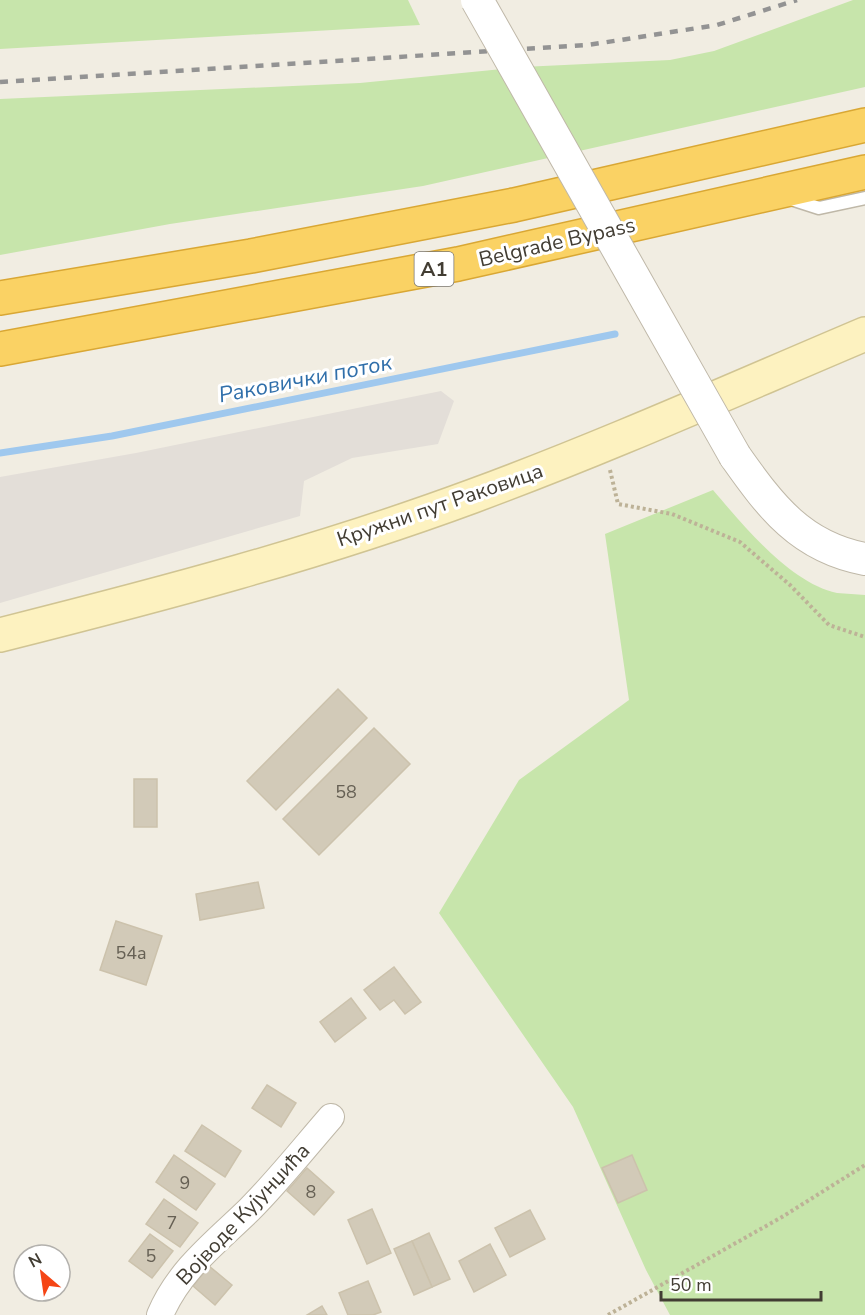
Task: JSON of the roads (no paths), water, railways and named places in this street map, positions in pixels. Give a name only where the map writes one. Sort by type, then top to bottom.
[{"type":"highway","name":"A1","points":[[0,298],[251,256],[514,205],[865,125]]},
{"type":"highway","name":"Belgrade Bypass","points":[[0,349],[458,264],[865,172]]},
{"type":"main road","name":"Кружни пут Раковица","points":[[0,635],[200,582],[315,548],[470,497],[604,446],[865,334]]},
{"type":"street","points":[[477,0],[735,456],[768,501],[798,530],[827,548],[865,560]]},
{"type":"street","name":"Војводе Кујунџића","points":[[160,1315],[172,1292],[195,1261],[250,1209],[331,1117]]},
{"type":"lane","points":[[776,192],[819,208],[865,198]]},
{"type":"waterway","name":"Раковички поток","points":[[0,453],[112,436],[615,334]]},
{"type":"railway","points":[[0,82],[588,45],[717,25],[797,0]]}]
